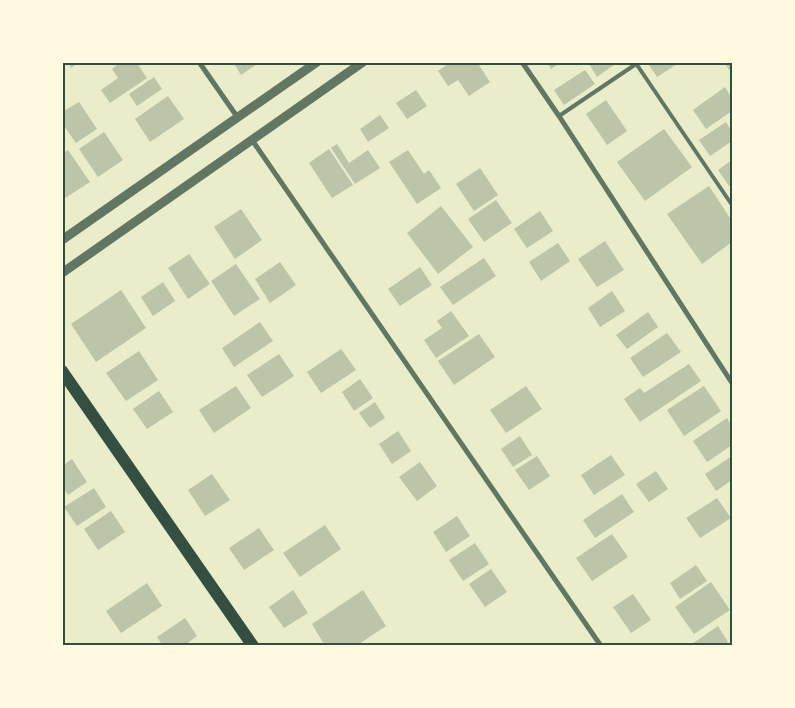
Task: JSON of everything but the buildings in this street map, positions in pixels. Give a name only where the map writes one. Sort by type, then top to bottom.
[{"type":"main road","points":[[62,371],[253,646]]},
{"type":"street","points":[[199,62],[238,118]]},
{"type":"street","points":[[62,240],[317,62]]},
{"type":"street","points":[[62,273],[363,62]]},
{"type":"street","points":[[522,62],[732,383]]},
{"type":"street","points":[[252,140],[600,646]]},
{"type":"lane","points":[[559,116],[636,63],[732,205]]}]
